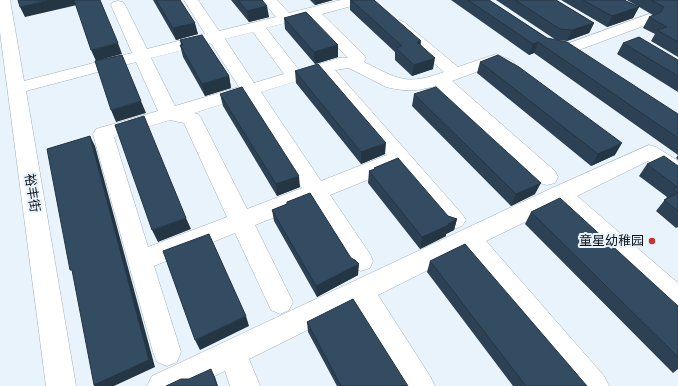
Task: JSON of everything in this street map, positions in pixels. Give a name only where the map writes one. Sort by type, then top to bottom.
[{"type":"street","name":"裕丰街","points":[[3,0],[5,53],[16,88],[61,386]]},
{"type":"street","points":[[192,0],[361,261]]},
{"type":"street","points":[[269,0],[286,19]]},
{"type":"street","points":[[16,88],[286,19],[348,1]]},
{"type":"street","points":[[118,5],[169,114]]},
{"type":"street","points":[[570,50],[606,31],[649,19],[631,10]]},
{"type":"street","points":[[312,12],[358,59],[352,63]]},
{"type":"street","points":[[387,15],[554,185],[678,299]]},
{"type":"street","points":[[256,26],[295,76]]},
{"type":"street","points":[[606,31],[638,42]]},
{"type":"street","points":[[167,352],[103,134],[339,63],[352,63],[392,83],[414,86],[448,77],[496,59],[523,74]]},
{"type":"street","points":[[323,67],[594,386]]},
{"type":"street","points":[[169,114],[191,118],[280,302]]},
{"type":"street","points":[[162,386],[361,290],[462,229],[554,185],[649,152],[678,171]]},
{"type":"street","points":[[140,261],[401,158]]},
{"type":"street","points":[[361,290],[420,386]]},
{"type":"street","points":[[232,352],[245,386]]},
{"type":"building","points":[[18,0],[50,0],[20,7]]},
{"type":"building","points":[[74,0],[100,0],[118,43],[91,50]]},
{"type":"building","points":[[156,0],[180,0],[195,23],[173,28]]},
{"type":"building","points":[[238,0],[262,0],[267,6],[247,11]]},
{"type":"building","points":[[351,0],[374,0],[421,41],[417,42],[435,58],[414,65],[396,48],[402,46]]},
{"type":"building","points":[[468,0],[489,0],[547,38],[567,42],[678,114],[678,138],[538,42],[533,44]]},
{"type":"building","points":[[515,0],[556,0],[594,23],[572,30],[560,29]]},
{"type":"building","points":[[583,0],[624,0],[639,7],[612,16]]},
{"type":"building","points":[[651,0],[678,0],[678,42],[657,30],[667,27],[649,17],[661,12],[664,7]]},
{"type":"building","points":[[306,12],[338,45],[314,52],[284,18]]},
{"type":"building","points":[[202,35],[229,76],[202,84],[180,45],[183,45],[180,40]]},
{"type":"building","points":[[639,37],[678,60],[678,76],[623,43]]},
{"type":"building","points":[[122,55],[141,101],[111,110],[95,61]]},
{"type":"building","points":[[498,55],[519,67],[622,143],[598,154],[480,62]]},
{"type":"building","points":[[318,64],[386,143],[361,152],[295,71]]},
{"type":"building","points":[[242,87],[299,176],[276,184],[220,94]]},
{"type":"building","points":[[436,87],[541,183],[516,194],[414,94]]},
{"type":"building","points":[[144,116],[186,218],[152,230],[115,125]]},
{"type":"building","points":[[90,136],[149,360],[94,385],[47,149]]},
{"type":"building","points":[[664,156],[678,166],[678,193],[673,189],[677,187],[647,164]]},
{"type":"building","points":[[398,158],[448,216],[457,219],[448,224],[449,225],[422,237],[369,171]]},
{"type":"building","points":[[310,193],[351,258],[359,264],[316,286],[272,210]]},
{"type":"building","points":[[678,193],[678,211],[664,200]]},
{"type":"building","points":[[560,198],[678,306],[678,357],[531,212]]},
{"type":"building","points":[[209,234],[246,316],[195,340],[163,251]]},
{"type":"building","points":[[465,244],[587,386],[526,386],[430,261]]},
{"type":"building","points":[[353,299],[408,386],[341,386],[307,322]]},
{"type":"building","points":[[211,369],[217,386],[166,386],[181,379],[189,379]]},
{"type":"place","name":"童星幼稚园","points":[[652,241]]}]
